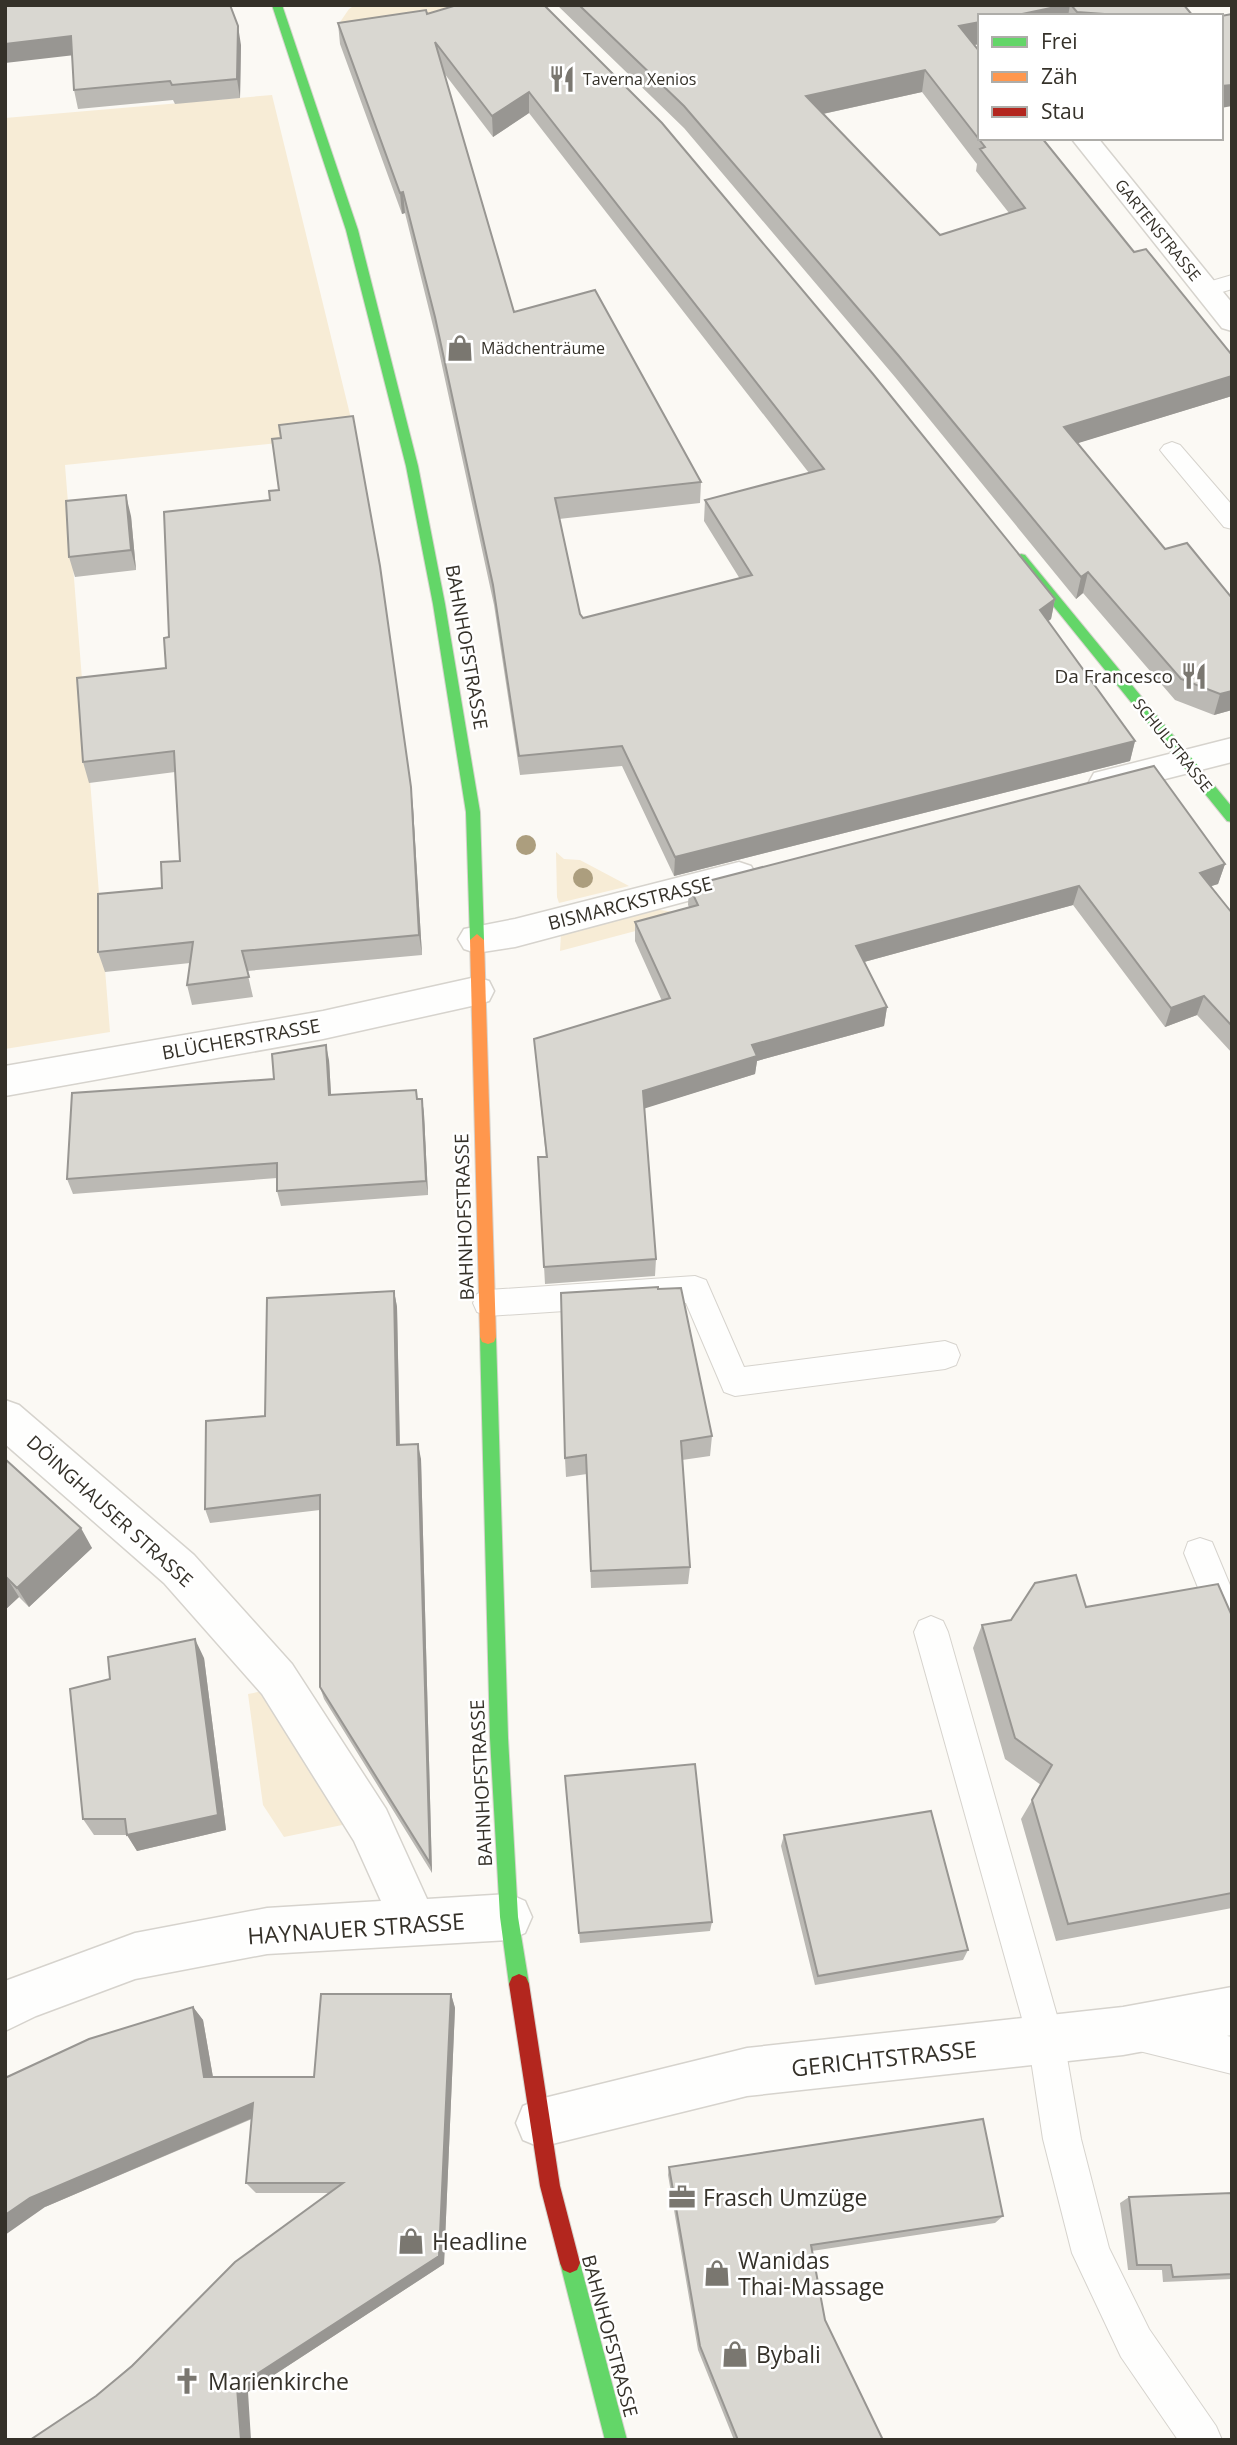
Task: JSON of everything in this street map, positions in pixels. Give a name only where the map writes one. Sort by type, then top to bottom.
[{"type":"main road","name":"BAHNHOFSTRASSE","points":[[277,5],[361,260],[421,509],[459,713],[473,812],[499,1738],[509,1917],[550,2186],[616,2440]]},
{"type":"main road","name":"SCHULSTRASSE","points":[[1013,547],[1232,817]]},
{"type":"street","name":"GARTENSTRASSE","points":[[1086,140],[1232,322]]},
{"type":"street","points":[[1079,789],[1232,750]]},
{"type":"street","name":"BISMARCKSTRASSE","points":[[476,939],[515,933],[770,867]]},
{"type":"street","name":"BLÜCHERSTRASSE","points":[[5,1081],[323,1025],[476,991]]},
{"type":"street","name":"DÖINGHAUSER STRASSE","points":[[5,1418],[179,1569],[277,1679],[370,1825],[415,1924]]},
{"type":"street","name":"HAYNAUER STRASSE","points":[[5,2007],[24,1997],[135,1956],[267,1931],[509,1917]]},
{"type":"street","name":"GERICHTSTRASSE","points":[[540,2123],[747,2072],[1123,2031],[1232,2011]]},
{"type":"lane","points":[[1206,290],[1232,282]]},
{"type":"lane","points":[[1172,450],[1232,521]]},
{"type":"lane","points":[[488,1303],[695,1289],[735,1382],[945,1355]]},
{"type":"lane","points":[[1200,1553],[1232,1631]]},
{"type":"lane","points":[[931,1632],[1046,2040],[1062,2139],[1091,2253],[1135,2343],[1202,2440]]},
{"type":"lane","points":[[1123,2031],[1232,2056]]},
{"type":"shaded area","points":[[355,5],[469,5],[417,18],[338,25]]},
{"type":"shaded area","points":[[272,95],[355,435],[65,465],[110,1032],[5,1049],[5,118]]},
{"type":"shaded area","points":[[556,852],[564,859],[580,860],[629,886],[559,903]]},
{"type":"shaded area","points":[[653,909],[682,913],[677,920],[560,951],[561,934]]},
{"type":"shaded area","points":[[263,1691],[347,1824],[284,1837],[263,1805],[248,1694]]},
{"type":"building","points":[[5,5],[230,5],[238,26],[237,79],[172,85],[170,81],[74,90],[71,36],[5,44]]},
{"type":"building","points":[[457,5],[544,5],[662,123],[873,374],[1055,599],[1040,610],[1135,741],[675,857],[622,746],[519,756],[493,585],[435,317],[403,192],[400,193],[338,23],[426,10],[427,14]],"holes":[[[435,42],[492,116],[529,92],[824,469],[705,500],[752,575],[583,618],[580,614],[555,498],[701,482],[595,290],[514,312]]]},
{"type":"building","points":[[579,5],[1065,5],[1022,14],[978,14],[978,22],[959,26],[978,50],[978,138],[925,70],[806,96],[940,235],[1025,208],[980,149],[985,147],[980,140],[1044,140],[1134,252],[1146,249],[1232,355],[1232,376],[1064,427],[1165,549],[1187,543],[1232,598],[1232,691],[1220,694],[1181,679],[1088,572],[1081,577],[898,355],[684,106]]},
{"type":"building","points":[[1071,5],[1184,5],[1191,14],[1104,14],[1077,12]]},
{"type":"building","points":[[1232,14],[1232,85],[1223,86],[1223,16]]},
{"type":"building","points":[[353,416],[380,566],[411,787],[419,935],[242,951],[249,977],[187,985],[193,942],[98,952],[98,894],[162,888],[161,862],[180,861],[174,751],[83,762],[77,678],[166,668],[164,638],[169,637],[164,512],[270,500],[269,491],[279,490],[272,439],[281,438],[279,425]]},
{"type":"building","points":[[126,495],[131,550],[69,557],[66,501]]},
{"type":"building","points":[[1154,766],[1225,864],[1200,873],[1232,913],[1232,1026],[1204,996],[1171,1008],[1079,886],[856,946],[887,1007],[752,1045],[757,1056],[643,1091],[656,1259],[544,1267],[538,1157],[547,1157],[534,1039],[670,998],[635,922],[698,905],[689,886]]},
{"type":"building","points":[[326,1045],[329,1095],[416,1090],[417,1099],[422,1099],[426,1181],[277,1191],[277,1163],[67,1179],[72,1093],[274,1079],[272,1054]]},
{"type":"building","points":[[681,1288],[712,1436],[681,1441],[690,1567],[591,1571],[586,1455],[565,1458],[561,1293]]},
{"type":"building","points":[[394,1291],[397,1445],[418,1444],[430,1863],[320,1687],[320,1495],[205,1509],[206,1421],[265,1416],[267,1298]]},
{"type":"building","points":[[5,1459],[81,1528],[17,1588],[5,1579]]},
{"type":"building","points":[[1076,1575],[1086,1607],[1218,1584],[1232,1616],[1232,1893],[1068,1924],[1032,1800],[1052,1765],[1015,1738],[982,1625],[1011,1620],[1035,1583]]},
{"type":"building","points":[[195,1639],[218,1815],[127,1835],[125,1819],[83,1819],[70,1689],[110,1679],[108,1657]]},
{"type":"building","points":[[695,1764],[712,1922],[579,1933],[565,1776]]},
{"type":"building","points":[[931,1811],[968,1950],[818,1976],[784,1835]]},
{"type":"building","points":[[321,1994],[451,1994],[439,2256],[237,2387],[241,2440],[30,2440],[96,2396],[132,2366],[235,2262],[343,2183],[246,2183],[253,2103],[30,2198],[5,2215],[5,2078],[89,2039],[193,2007],[204,2077],[314,2077]]},
{"type":"building","points":[[983,2119],[1003,2216],[811,2245],[825,2320],[883,2440],[738,2440],[700,2346],[669,2167]]},
{"type":"building","points":[[1232,2193],[1232,2274],[1173,2277],[1171,2265],[1137,2265],[1129,2197]]},
{"type":"traffic: fast","points":[[277,5],[352,230],[412,466],[439,604],[473,812],[477,940]]},
{"type":"traffic: fast","points":[[1021,558],[1232,817]]},
{"type":"traffic: fast","points":[[488,1337],[499,1738],[509,1917],[519,1984]]},
{"type":"traffic: fast","points":[[570,2263],[616,2440]]},
{"type":"traffic: slow","points":[[477,940],[488,1337]]},
{"type":"traffic: jam","points":[[519,1984],[550,2186],[570,2263]]},
{"type":"place","name":"Taverna Xenios","points":[[562,79]]},
{"type":"place","name":"Mädchenträume","points":[[460,348]]},
{"type":"place","name":"Da Francesco","points":[[1194,676]]},
{"type":"place","name":"Frasch Umzüge","points":[[682,2197]]},
{"type":"place","name":"Headline","points":[[411,2241]]},
{"type":"place","name":"Wanidas Thai-Massage","points":[[717,2273]]},
{"type":"place","name":"Bybali","points":[[735,2354]]},
{"type":"place","name":"Marienkirche","points":[[187,2381]]}]
